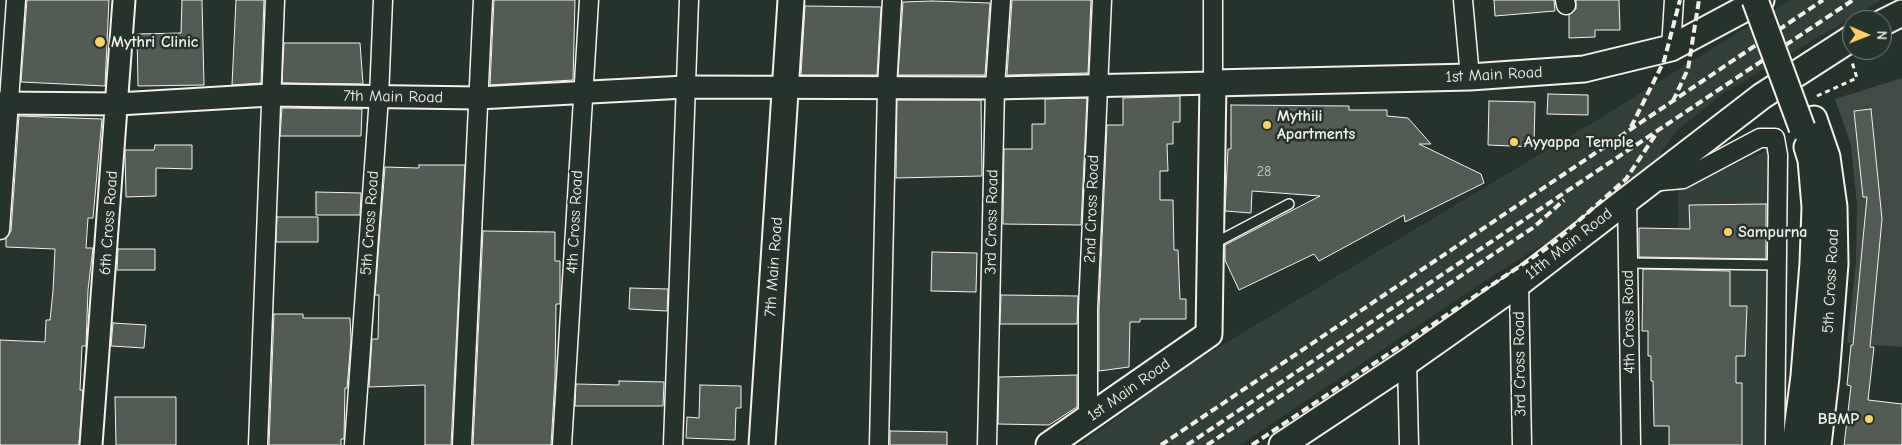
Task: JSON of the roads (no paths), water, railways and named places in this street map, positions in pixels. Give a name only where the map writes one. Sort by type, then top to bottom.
[{"type":"main road","name":"7th Main Road","points":[[762,445],[791,0]]},
{"type":"main road","points":[[1755,0],[1811,114]]},
{"type":"main road","name":"1st Main Road","points":[[1213,83],[1470,77],[1584,70],[1671,48],[1761,0]]},
{"type":"main road","points":[[1771,0],[1811,114]]},
{"type":"main road","name":"11th Main Road","points":[[1294,441],[1519,283],[1762,96],[1842,45]]},
{"type":"main road","points":[[1211,246],[1213,83]]},
{"type":"main road","name":"5th Cross Road","points":[[1795,445],[1804,376],[1815,208],[1811,160],[1811,114]]},
{"type":"main road","name":"5th Cross Road","points":[[1811,114],[1827,157],[1834,207],[1835,264],[1826,377],[1818,445]]},
{"type":"main road","name":"1st Main Road","points":[[1049,445],[1209,334],[1211,246]]},
{"type":"street","points":[[0,230],[5,103],[16,0]]},
{"type":"street","name":"6th Cross Road","points":[[92,445],[124,0]]},
{"type":"street","points":[[258,445],[274,0]]},
{"type":"street","name":"5th Cross Road","points":[[354,445],[379,97],[383,0]]},
{"type":"street","points":[[462,445],[483,0]]},
{"type":"street","name":"4th Cross Road","points":[[562,445],[589,0]]},
{"type":"street","points":[[673,445],[689,0]]},
{"type":"street","points":[[879,445],[887,88],[892,0]]},
{"type":"street","name":"3rd Cross Road","points":[[987,445],[995,88],[1001,0]]},
{"type":"street","name":"2nd Cross Road","points":[[1088,419],[1088,309],[1102,0]]},
{"type":"street","points":[[786,88],[1097,87],[1213,83],[1213,0]]},
{"type":"street","points":[[1463,0],[1470,77]]},
{"type":"street","points":[[1671,48],[1674,0]]},
{"type":"street","name":"7th Main Road","points":[[5,103],[118,104],[270,94],[478,98],[685,87],[786,88]]},
{"type":"street","points":[[1648,182],[1683,179],[1760,138],[1774,138],[1778,155],[1775,445]]},
{"type":"street","name":"4th Cross Road","points":[[1627,198],[1631,445]]},
{"type":"street","name":"3rd Cross Road","points":[[1519,283],[1522,445]]},
{"type":"street","points":[[1407,362],[1409,445]]},
{"type":"lane","points":[[1211,246],[1289,204]]},
{"type":"lane","points":[[1628,263],[1778,265]]},
{"type":"railway","points":[[1631,127],[1664,61],[1680,0]]},
{"type":"railway","points":[[1673,101],[1688,69],[1699,0]]},
{"type":"railway","points":[[1161,445],[1823,0]]},
{"type":"railway","points":[[1187,445],[1853,0]]},
{"type":"railway","points":[[1252,445],[1550,246],[1626,179],[1656,134]]},
{"type":"railway","points":[[1207,445],[1534,227],[1564,200]]},
{"type":"place","name":"Mythri Clinic","points":[[100,42]]},
{"type":"place","name":"Mythili Apartments","points":[[1267,125]]},
{"type":"place","name":"Ayyappa Temple","points":[[1514,142]]},
{"type":"place","name":"Sampurna","points":[[1728,232]]},
{"type":"place","name":"BBMP","points":[[1869,419]]}]
